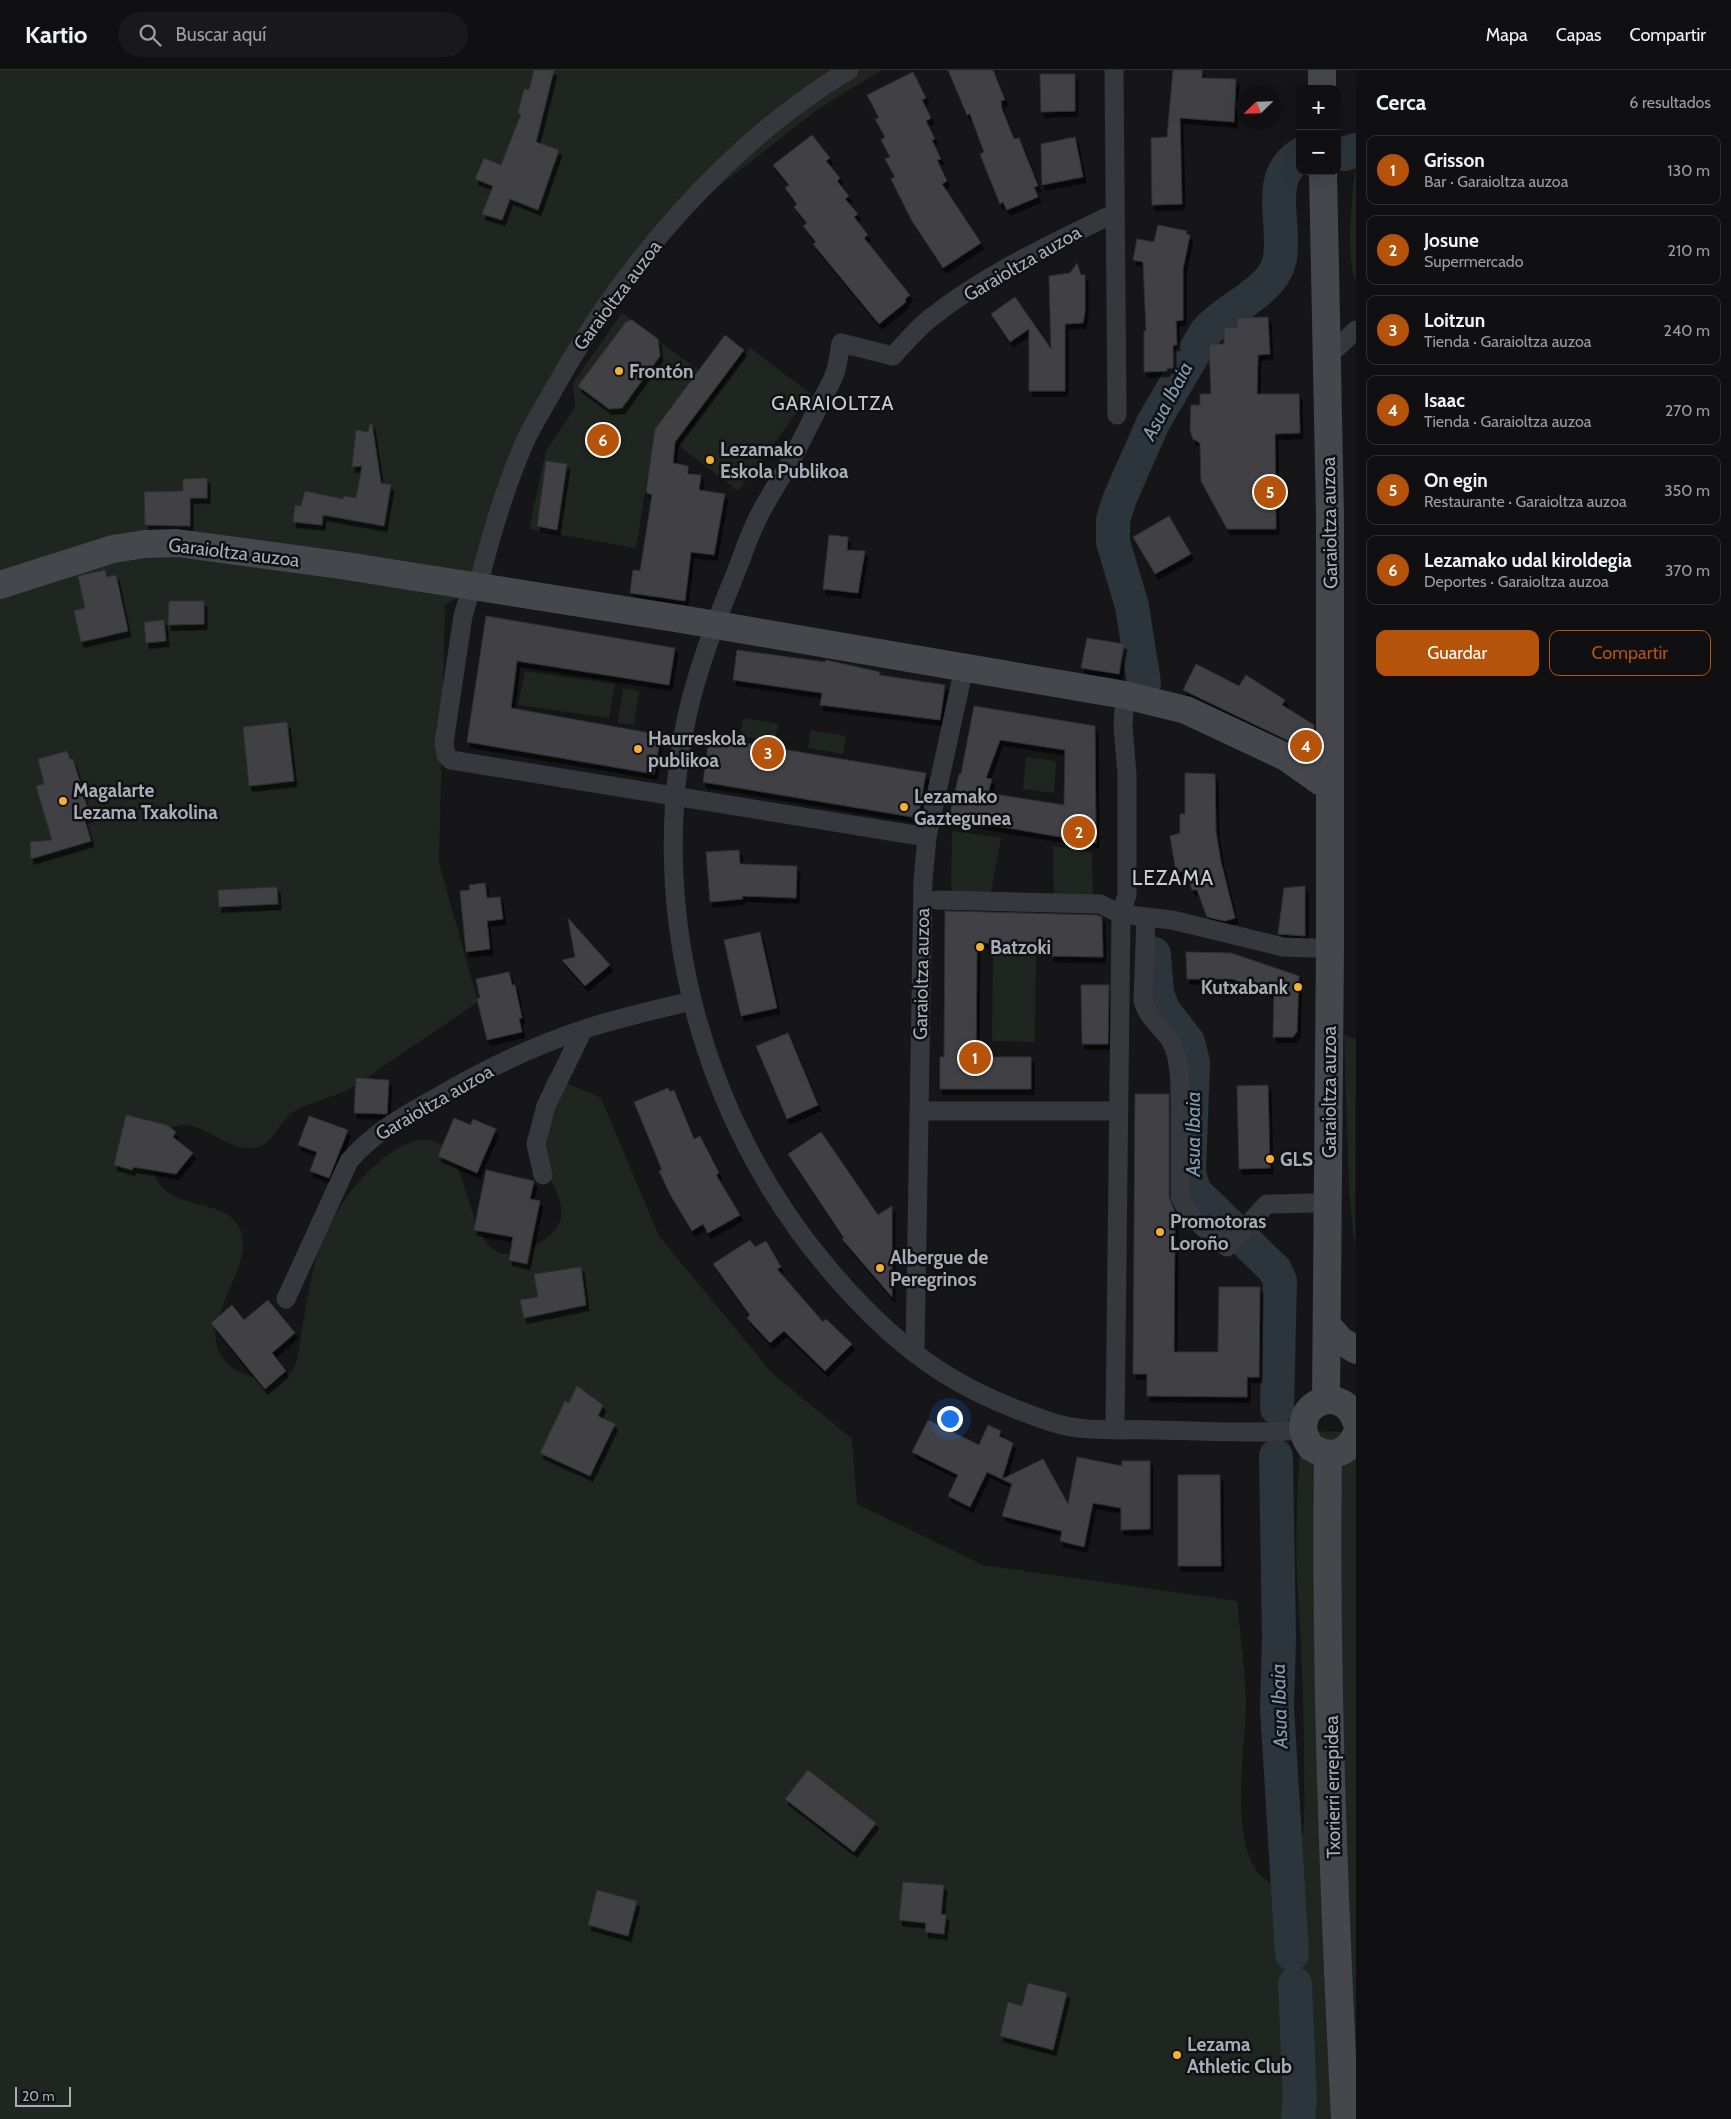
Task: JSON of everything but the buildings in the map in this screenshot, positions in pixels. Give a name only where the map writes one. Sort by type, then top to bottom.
[{"type":"street","name":"Garaioltza auzoa","points":[[849,70],[774,122],[711,179],[664,232],[615,294],[573,353],[527,439],[494,525],[475,586],[463,616],[444,743],[446,755],[451,760],[928,837]]},
{"type":"street","points":[[1114,70],[1117,415]]},
{"type":"street","points":[[1322,70],[1322,85]]},
{"type":"street","name":"Garaioltza auzoa","points":[[1323,175],[1330,514],[1326,1400]]},
{"type":"street","name":"Garaioltza auzoa","points":[[1115,213],[1062,238],[967,293],[927,321],[893,356],[841,343],[836,366],[794,455],[756,521],[714,625],[687,715],[675,796],[674,856],[680,940],[692,1001],[715,1074],[737,1127],[774,1194],[807,1243],[850,1295],[915,1352],[957,1381],[1000,1404],[1056,1424],[1115,1429],[1274,1432],[1303,1430]]},
{"type":"street","points":[[1326,358],[1356,330]]},
{"type":"street","name":"Garaioltza auzoa","points":[[0,585],[113,549],[145,544],[176,543],[475,586],[1125,695],[1186,710],[1286,757],[1320,781],[1330,784]]},
{"type":"street","name":"Garaioltza auzoa","points":[[915,1352],[923,880],[928,837],[964,668]]},
{"type":"street","points":[[1115,1429],[1121,914],[1127,895],[1127,774],[1123,726],[1125,695]]},
{"type":"street","points":[[937,900],[1100,904],[1121,914],[1181,922],[1283,946],[1314,948]]},
{"type":"street","points":[[1146,917],[1143,1001],[1146,1013],[1165,1034],[1174,1048],[1180,1086],[1180,1197],[1190,1215],[1228,1247],[1254,1215],[1267,1204],[1315,1203]]},
{"type":"street","name":"Garaioltza auzoa","points":[[286,1299],[349,1161],[365,1142],[388,1125],[469,1078],[583,1030],[692,1001]]},
{"type":"street","points":[[543,1175],[536,1144],[546,1106],[583,1030]]},
{"type":"street","points":[[919,1111],[1118,1111]]},
{"type":"street","points":[[883,1325],[897,1322],[916,1307]]},
{"type":"street","points":[[1327,1325],[1340,1340],[1356,1350]]},
{"type":"street","points":[[1326,1400],[1336,1401],[1346,1406],[1355,1420],[1350,1446],[1340,1453],[1328,1455],[1311,1447],[1303,1430],[1303,1420],[1308,1410],[1326,1400]]},
{"type":"street","name":"Txorierri errepidea","points":[[1328,1455],[1329,1676],[1336,1964],[1346,2119]]},
{"type":"shaded area","points":[[0,70],[882,70],[818,109],[676,220],[538,402],[484,582],[445,605],[439,863],[478,1002],[353,1087],[293,1112],[265,1144],[251,1148],[240,1147],[199,1128],[177,1126],[165,1131],[155,1152],[153,1164],[157,1180],[166,1191],[178,1198],[221,1211],[232,1218],[240,1229],[243,1246],[240,1264],[224,1302],[218,1321],[216,1339],[221,1355],[236,1370],[249,1376],[274,1379],[288,1374],[295,1364],[312,1276],[322,1240],[340,1208],[355,1187],[382,1159],[392,1152],[420,1140],[439,1144],[453,1159],[479,1229],[490,1246],[506,1254],[511,1254],[531,1248],[544,1240],[555,1229],[561,1219],[559,1197],[542,1162],[536,1141],[538,1112],[548,1075],[601,1098],[659,1236],[772,1373],[852,1439],[857,1504],[983,1565],[1237,1601],[1246,1700],[1241,1803],[1243,1831],[1249,1856],[1260,1875],[1277,1885],[1288,1878],[1295,1869],[1303,1835],[1303,1694],[1296,1558],[1301,1431],[1356,1432],[1356,2119],[0,2119]]},
{"type":"shaded area","points":[[1356,156],[1356,281],[1352,270],[1350,238]]},
{"type":"shaded area","points":[[622,313],[698,370],[655,429],[636,548],[529,529],[546,451],[575,407],[573,383]]},
{"type":"shaded area","points":[[750,348],[811,394],[738,491],[678,445]]},
{"type":"shaded area","points":[[525,671],[615,684],[609,718],[518,705]]},
{"type":"shaded area","points":[[623,688],[639,691],[634,725],[618,723]]},
{"type":"shaded area","points":[[743,718],[778,724],[775,742],[740,736]]},
{"type":"shaded area","points":[[811,730],[846,736],[843,754],[808,748]]},
{"type":"shaded area","points":[[1026,757],[1056,761],[1054,793],[1023,789]]},
{"type":"shaded area","points":[[952,831],[1001,838],[990,898],[951,897]]},
{"type":"shaded area","points":[[1053,846],[1092,853],[1093,900],[1054,900]]},
{"type":"shaded area","points":[[993,952],[1036,953],[1035,1042],[992,1041]]},
{"type":"shaded area","points":[[1344,1035],[1356,1039],[1355,1248],[1349,1189]]},
{"type":"waterway","name":"Asua Ibaia","points":[[1344,154],[1356,150]]},
{"type":"waterway","name":"Asua Ibaia","points":[[1144,683],[1132,606],[1113,542],[1113,520],[1120,498],[1153,423],[1206,332],[1258,291],[1275,273],[1281,248],[1279,190],[1282,177],[1289,165],[1296,159]]},
{"type":"waterway","name":"Asua Ibaia","points":[[1154,954],[1157,994],[1164,1011],[1188,1042],[1193,1062],[1189,1172],[1194,1191],[1275,1270],[1280,1281],[1277,1408]]},
{"type":"waterway","name":"Asua Ibaia","points":[[1276,1456],[1279,1638],[1277,1708],[1292,1954]]},
{"type":"waterway","name":"Asua Ibaia","points":[[1295,1984],[1300,2101],[1298,2119]]},
{"type":"place","name":"Frontón","points":[[619,371]]},
{"type":"place","name":"Lezamako udal kiroldegia","points":[[603,440]]},
{"type":"place","name":"Lezamako Eskola Publikoa","points":[[710,460]]},
{"type":"place","name":"On egin","points":[[1270,492]]},
{"type":"place","name":"Isaac","points":[[1306,746]]},
{"type":"place","name":"Haurreskola publikoa","points":[[638,749]]},
{"type":"place","name":"Loitzun","points":[[768,753]]},
{"type":"place","name":"Magalarte Lezama Txakolina","points":[[63,801]]},
{"type":"place","name":"Lezamako Gaztegunea","points":[[904,807]]},
{"type":"place","name":"Josune","points":[[1079,832]]},
{"type":"place","name":"Batzoki","points":[[980,947]]},
{"type":"place","name":"Kutxabank","points":[[1298,987]]},
{"type":"place","name":"Grisson","points":[[975,1058]]},
{"type":"place","name":"GLS","points":[[1270,1159]]},
{"type":"place","name":"Promotoras Loroño","points":[[1160,1232]]},
{"type":"place","name":"Albergue de Peregrinos","points":[[880,1268]]},
{"type":"place","name":"Lezama Athletic Club","points":[[1177,2055]]},
{"type":"district","name":"GARAIOLTZA","points":[[833,403]]},
{"type":"district","name":"LEZAMA","points":[[1173,878]]}]
